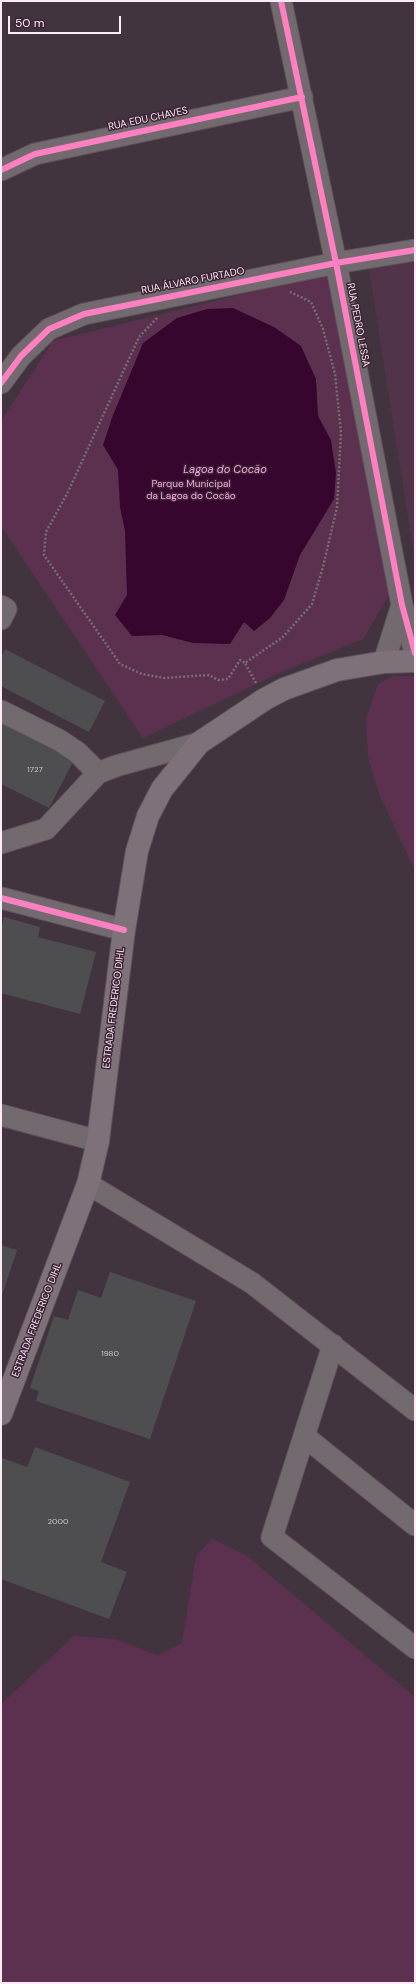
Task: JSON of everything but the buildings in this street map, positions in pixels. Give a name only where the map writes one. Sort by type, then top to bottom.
[{"type":"main road","name":"ESTRADA FREDERICO DIHL","points":[[1,1414],[88,1184],[98,1141],[124,930],[137,851],[148,816],[162,789],[199,743],[265,699],[284,689],[337,670],[384,662],[415,661]]},
{"type":"street","name":"RUA PEDRO LESSA","points":[[281,1],[336,262],[402,605],[415,653]]},
{"type":"street","name":"RUA EDU CHAVES","points":[[1,170],[35,154],[302,97]]},
{"type":"street","name":"RUA ÁLVARO FURTADO","points":[[1,383],[21,356],[48,329],[84,314],[336,262],[415,250]]},
{"type":"street","name":"RUA PEDRO LESSA","points":[[384,662],[402,605]]},
{"type":"street","points":[[1,606],[6,609],[1,619]]},
{"type":"street","points":[[1,711],[65,744],[77,752],[98,773]]},
{"type":"street","points":[[1,843],[46,829],[98,773],[116,766],[199,743]]},
{"type":"street","points":[[1,898],[124,930]]},
{"type":"street","points":[[1,1115],[98,1141]]},
{"type":"street","points":[[88,1184],[252,1283],[415,1410]]},
{"type":"street","points":[[333,1345],[272,1537],[415,1648]]},
{"type":"street","points":[[304,1436],[415,1525]]},
{"type":"path","points":[[246,663],[283,637],[312,604],[323,567],[337,507],[341,433],[335,374],[323,329],[311,302],[289,291],[281,293]]},
{"type":"path","points":[[160,314],[139,337],[68,492],[46,532],[44,555],[120,664],[142,674],[164,678],[209,675],[218,680],[228,679],[240,660],[246,663],[265,699]]},
{"type":"shaded area","points":[[415,260],[415,562],[369,269]]},
{"type":"green space","name":"Parque Municipal da Lagoa do Cocão","points":[[335,274],[389,595],[363,639],[281,672],[143,738],[1,526],[1,421],[53,341],[247,293]]},
{"type":"green space","points":[[394,676],[415,676],[415,870],[379,794],[368,757],[366,719],[378,684]]},
{"type":"green space","points":[[212,1539],[247,1556],[415,1697],[415,1983],[1,1983],[1,1704],[74,1636],[115,1639],[157,1655],[182,1643],[196,1556]]},
{"type":"water","name":"Lagoa do Cocão","points":[[233,308],[274,327],[301,346],[316,379],[318,416],[331,440],[336,473],[334,499],[300,555],[284,600],[270,618],[254,631],[244,622],[230,644],[193,643],[162,635],[132,636],[115,615],[127,595],[125,531],[120,507],[118,470],[103,445],[113,415],[143,343],[177,318],[207,309]]},
{"type":"cycle path","points":[[281,1],[336,263],[402,605],[415,653]]},
{"type":"cycle path","points":[[1,170],[35,154],[302,97]]},
{"type":"cycle path","points":[[1,383],[21,356],[49,329],[84,314],[336,263],[415,250]]},
{"type":"cycle path","points":[[1,898],[124,930]]}]
